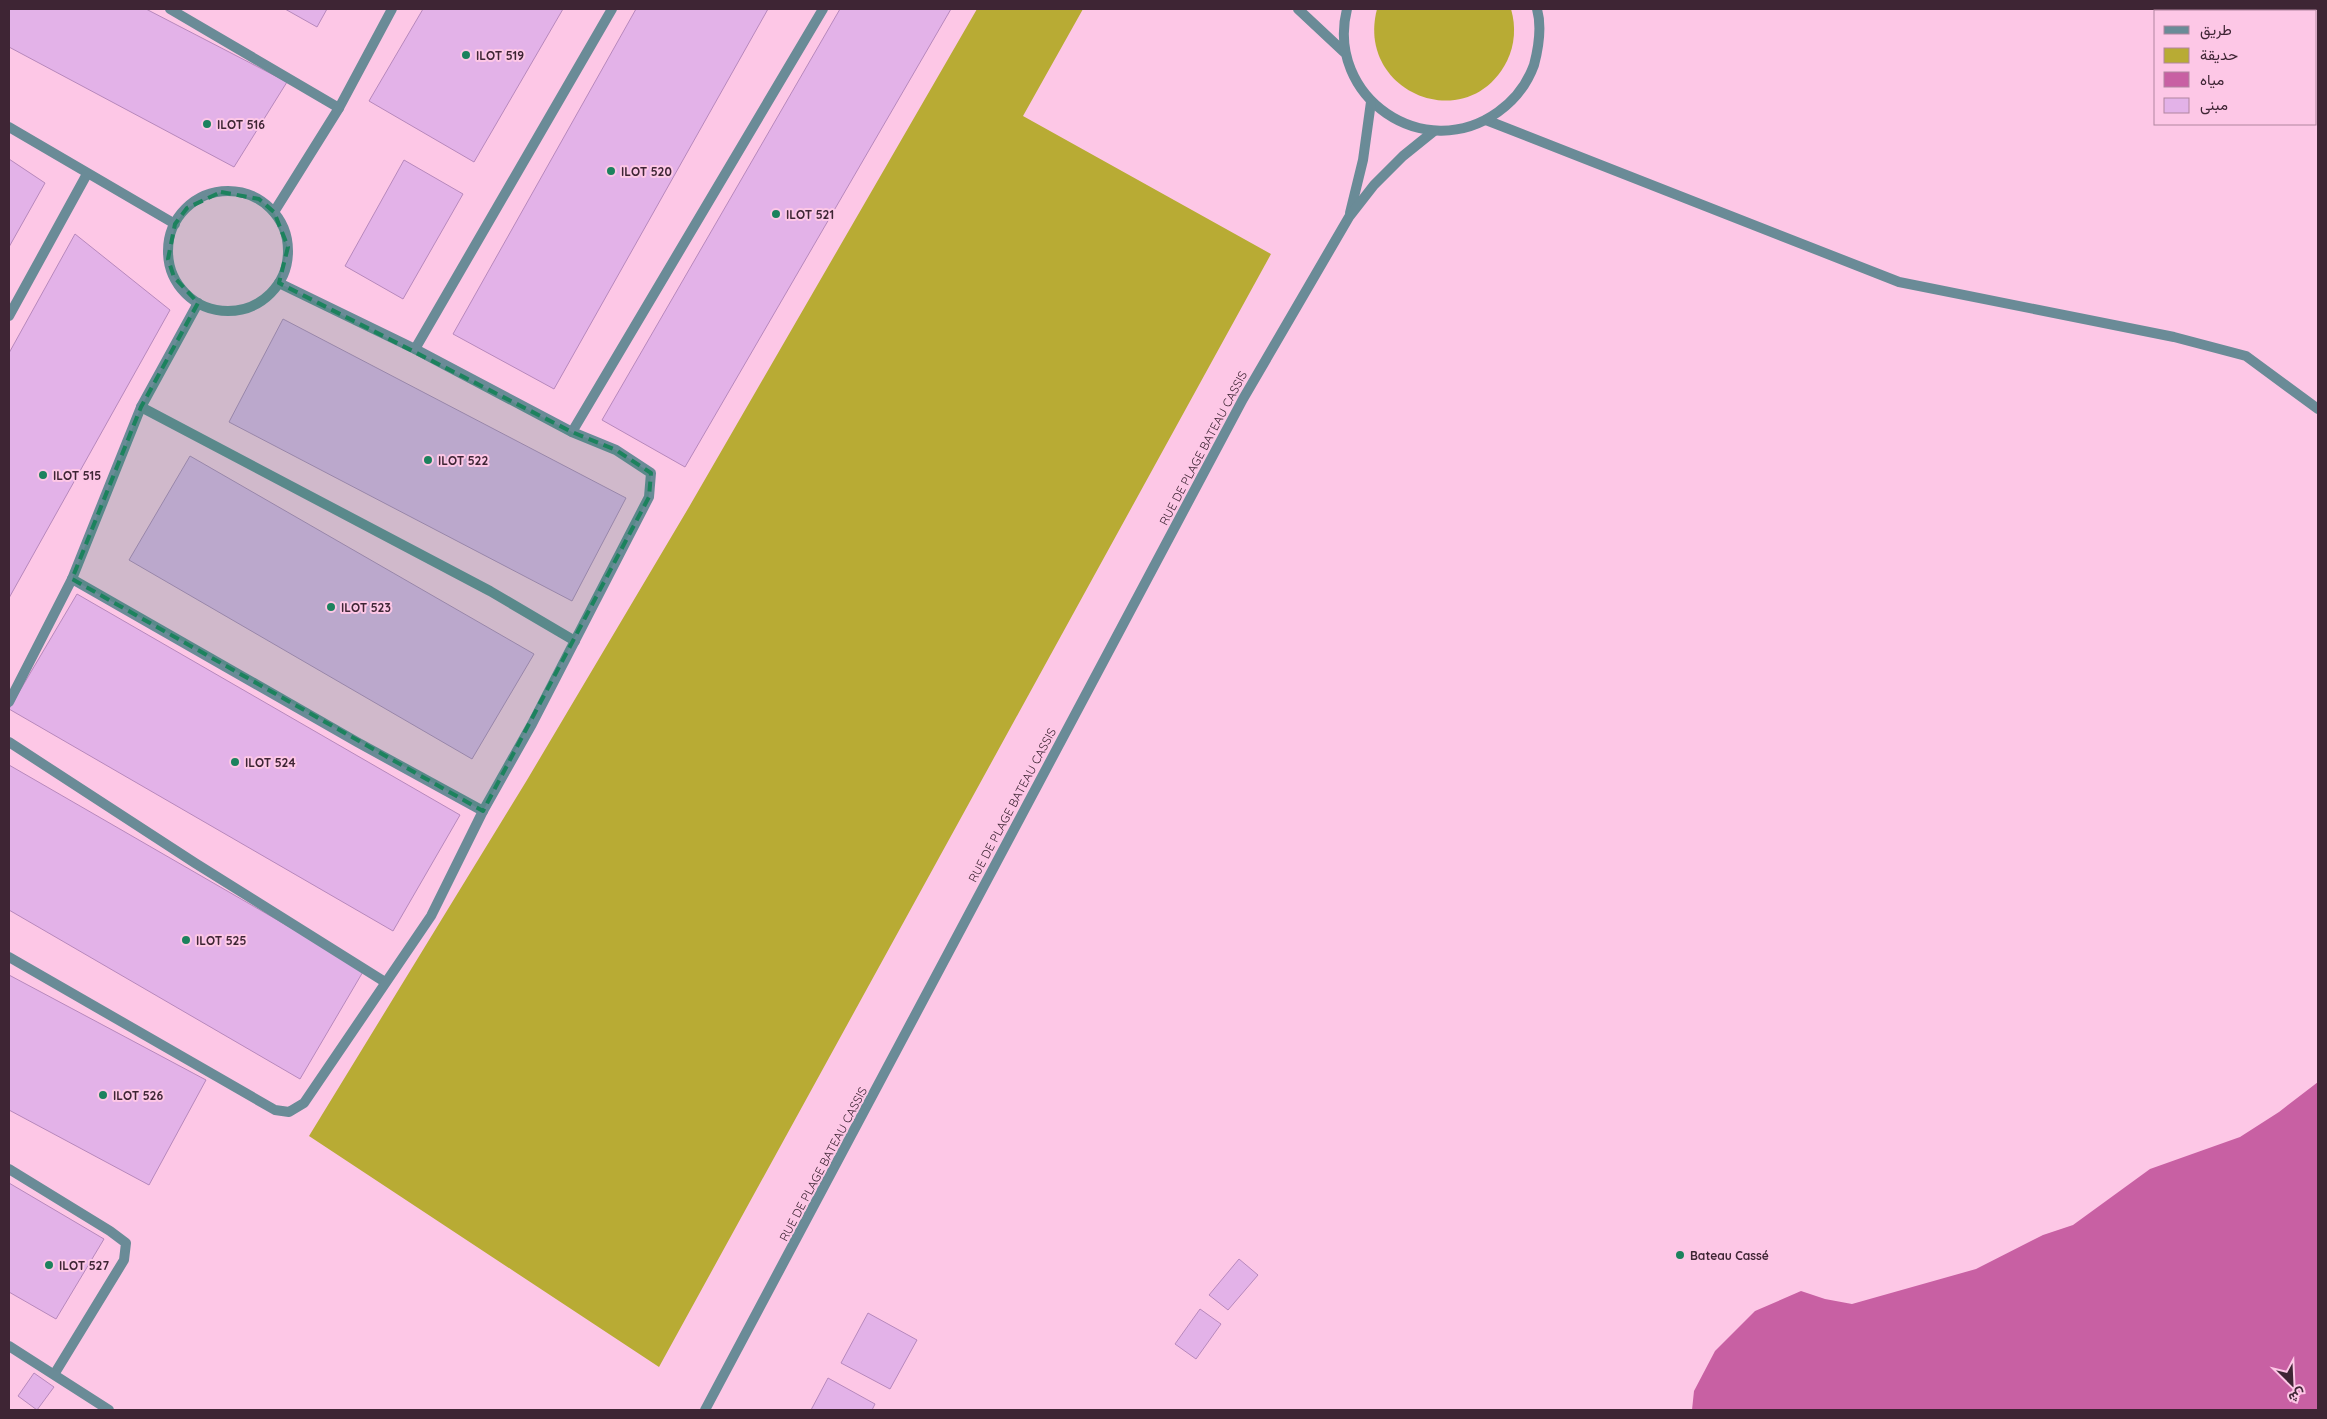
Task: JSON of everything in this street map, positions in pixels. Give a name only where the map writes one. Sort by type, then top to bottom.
[{"type":"street","points":[[170,9],[339,108]]},
{"type":"street","points":[[274,212],[339,108],[392,9]]},
{"type":"street","points":[[415,349],[612,9]]},
{"type":"street","points":[[572,432],[823,9]]},
{"type":"street","points":[[1298,9],[1344,52]]},
{"type":"street","points":[[1347,9],[1343,24],[1344,52],[1354,79],[1371,102],[1394,119],[1424,130],[1456,130],[1486,120],[1512,102],[1530,76],[1539,46],[1540,18],[1537,9]]},
{"type":"street","name":"RUE DE PLAGE BATEAU CASSIS","points":[[1349,217],[1363,160],[1371,102]]},
{"type":"street","points":[[1486,120],[1899,282],[2174,337],[2246,356],[2318,408]]},
{"type":"street","points":[[9,127],[175,224]]},
{"type":"street","name":"RUE DE PLAGE BATEAU CASSIS","points":[[705,1410],[1243,399],[1349,217],[1386,174],[1434,130]]},
{"type":"street","points":[[9,316],[87,174]]},
{"type":"street","points":[[222,192],[241,193],[259,199],[274,212],[284,228],[288,247],[287,266],[279,283],[267,297],[251,307],[234,311],[216,310],[198,303],[184,292],[174,277],[168,259],[169,241],[175,224],[187,208],[203,197],[222,192]]},
{"type":"street","points":[[9,957],[275,1110],[289,1112],[304,1103],[431,916],[483,811],[532,724],[649,497],[651,473],[616,450],[572,432],[415,349],[279,283]]},
{"type":"street","points":[[9,702],[72,579],[141,407],[198,303]]},
{"type":"street","points":[[141,407],[490,591],[575,641]]},
{"type":"street","points":[[72,579],[348,737],[483,811]]},
{"type":"street","points":[[9,742],[195,863],[386,982]]},
{"type":"street","points":[[9,1170],[110,1231],[126,1244],[124,1260],[54,1374]]},
{"type":"street","points":[[9,1346],[109,1410]]},
{"type":"highlighted area","points":[[221,192],[259,199],[274,212],[288,247],[279,283],[572,432],[616,450],[651,473],[649,497],[483,811],[72,579],[141,407],[198,303],[174,277],[168,259],[175,224],[187,208]]},
{"type":"green space","points":[[977,9],[1083,9],[1023,116],[1271,254],[659,1367],[309,1136],[527,780],[689,507]]},
{"type":"green space","points":[[1377,9],[1511,9],[1514,22],[1512,49],[1507,61],[1489,84],[1467,97],[1443,101],[1419,95],[1398,83],[1383,63],[1375,39]]},
{"type":"water","points":[[2318,1082],[2318,1410],[1692,1410],[1694,1391],[1715,1351],[1755,1311],[1801,1291],[1825,1299],[1852,1304],[1976,1269],[2043,1235],[2073,1225],[2150,1169],[2240,1137],[2279,1112]]},
{"type":"building","name":"ILOT 516","points":[[9,9],[146,9],[287,82],[234,167],[9,47]]},
{"type":"building","points":[[285,9],[327,9],[317,27]]},
{"type":"building","name":"ILOT 519","points":[[423,9],[563,9],[474,162],[369,101]]},
{"type":"building","name":"ILOT 520","points":[[636,9],[768,9],[554,389],[453,334]]},
{"type":"building","name":"ILOT 521","points":[[840,9],[951,9],[685,467],[602,420]]},
{"type":"building","points":[[9,159],[45,183],[9,247]]},
{"type":"building","points":[[404,160],[463,194],[403,299],[345,266]]},
{"type":"building","name":"ILOT 515","points":[[75,234],[170,310],[9,598],[9,353]]},
{"type":"building","name":"ILOT 522","points":[[283,319],[626,498],[572,601],[229,422]]},
{"type":"building","name":"ILOT 523","points":[[190,456],[534,654],[472,759],[129,560]]},
{"type":"building","name":"ILOT 524","points":[[77,594],[460,815],[393,931],[9,709]]},
{"type":"building","name":"ILOT 525","points":[[9,765],[364,970],[300,1079],[9,910]]},
{"type":"building","name":"ILOT 526","points":[[9,975],[206,1080],[149,1185],[9,1110]]},
{"type":"building","name":"ILOT 527","points":[[9,1183],[104,1239],[56,1319],[9,1292]]},
{"type":"building","points":[[1239,1259],[1258,1275],[1228,1310],[1209,1295]]},
{"type":"building","points":[[1200,1309],[1221,1324],[1196,1359],[1175,1344]]},
{"type":"building","points":[[868,1313],[917,1340],[890,1389],[841,1363]]},
{"type":"building","points":[[34,1373],[54,1387],[37,1410],[18,1396]]},
{"type":"building","points":[[828,1378],[875,1404],[872,1410],[811,1410]]},
{"type":"place","name":"ILOT 519","points":[[466,55]]},
{"type":"place","name":"ILOT 516","points":[[207,124]]},
{"type":"place","name":"ILOT 520","points":[[611,171]]},
{"type":"place","name":"ILOT 521","points":[[776,214]]},
{"type":"place","name":"ILOT 522","points":[[428,460]]},
{"type":"place","name":"ILOT 515","points":[[43,475]]},
{"type":"place","name":"ILOT 523","points":[[331,607]]},
{"type":"place","name":"ILOT 524","points":[[235,762]]},
{"type":"place","name":"ILOT 525","points":[[186,940]]},
{"type":"place","name":"ILOT 526","points":[[103,1095]]},
{"type":"place","name":"Bateau Cassé","points":[[1680,1255]]},
{"type":"place","name":"ILOT 527","points":[[49,1265]]}]
